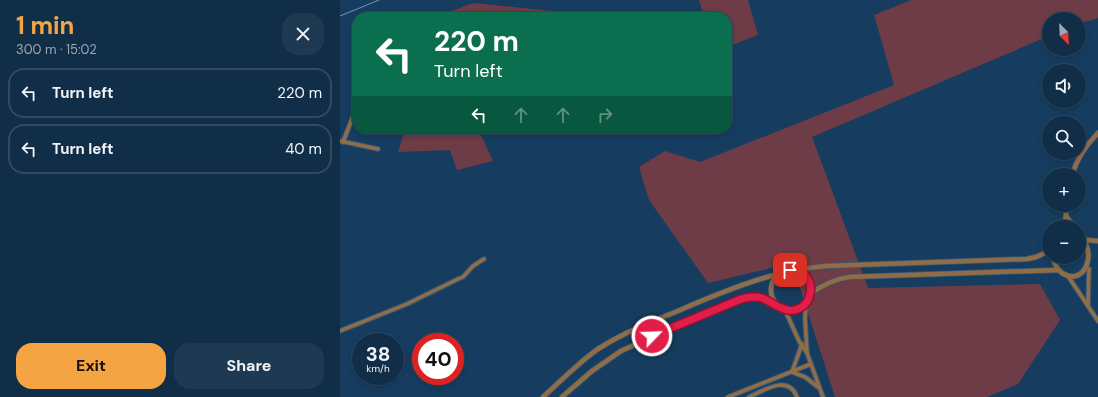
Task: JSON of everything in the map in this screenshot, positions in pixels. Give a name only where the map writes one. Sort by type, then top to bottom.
[{"type":"street","points":[[352,118],[342,141],[378,148]]},
{"type":"street","points":[[1075,168],[1080,155],[1098,133]]},
{"type":"street","points":[[1065,220],[1066,212]]},
{"type":"street","points":[[1066,216],[1069,220]]},
{"type":"street","points":[[1086,240],[1098,241]]},
{"type":"street","points":[[1086,240],[1091,245],[1093,251],[1093,258],[1089,269],[1088,306]]},
{"type":"street","points":[[543,397],[598,349],[633,330],[712,297],[784,271],[826,266],[1027,259],[1042,254]]},
{"type":"street","points":[[340,331],[407,304],[463,277],[473,266],[484,259]]},
{"type":"street","points":[[1055,264],[1058,270],[1068,276],[1098,321]]},
{"type":"street","points":[[1068,276],[1080,275],[1089,269]]},
{"type":"street","points":[[790,270],[799,271],[806,276],[810,284],[811,293],[806,304],[805,318],[807,353]]},
{"type":"street","points":[[811,293],[825,284],[849,277],[1058,270]]},
{"type":"street","points":[[776,304],[770,292],[773,279],[778,274]]},
{"type":"street","points":[[562,397],[592,371],[621,351],[694,318],[741,299],[750,297],[761,298],[776,304],[785,310],[807,353],[823,397]]},
{"type":"street","points":[[785,310],[800,308],[806,304]]},
{"type":"street","points":[[792,372],[802,344]]},
{"type":"street","points":[[728,397],[811,364]]},
{"type":"street","points":[[792,372],[805,377],[820,388]]},
{"type":"street","points":[[749,397],[778,385],[785,385],[789,386],[795,391],[798,397]]},
{"type":"shaded area","points":[[699,0],[748,0],[758,35],[732,45],[732,12],[703,12]]},
{"type":"shaded area","points":[[911,0],[1098,0],[1098,18],[1086,22],[1086,12],[1042,12],[1042,39],[812,137],[868,288],[1040,284],[1060,320],[1018,384],[987,397],[835,397],[792,263],[708,283],[649,200],[639,167],[665,151],[700,162],[894,85],[874,15]]},
{"type":"shaded area","points":[[473,3],[562,12],[449,12]]},
{"type":"shaded area","points":[[403,134],[480,134],[493,161],[457,170],[450,150],[398,152]]},
{"type":"tram line","points":[[340,16],[379,0]]},
{"type":"route","points":[[652,336],[741,299],[750,297],[761,298],[776,304],[785,310],[800,308],[806,304],[811,293],[810,284],[806,276],[799,271],[790,270]]}]
